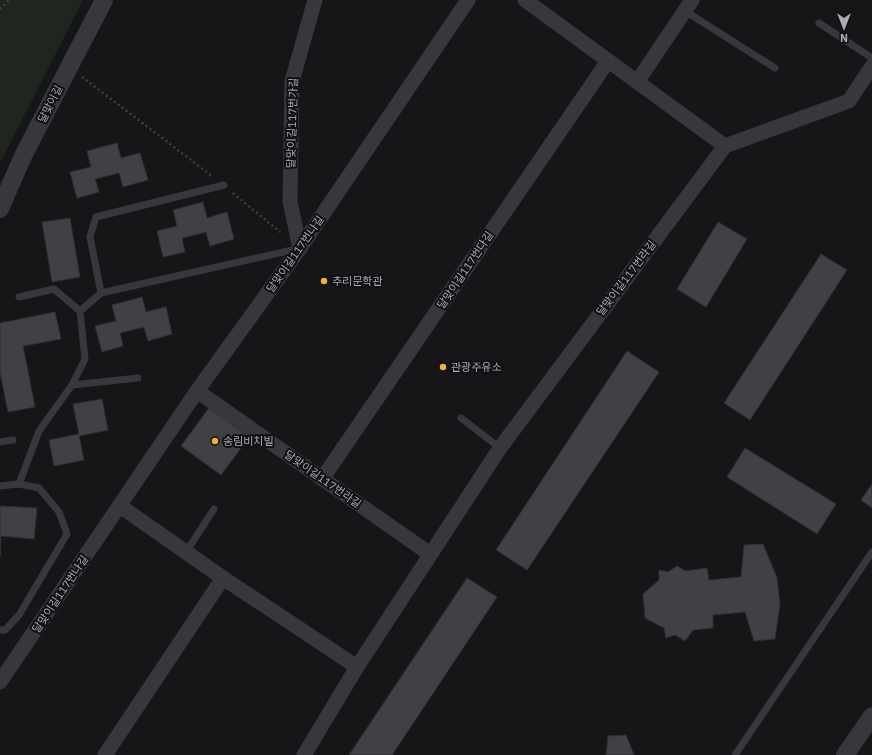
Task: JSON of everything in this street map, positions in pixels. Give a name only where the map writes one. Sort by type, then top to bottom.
[{"type":"street","name":"달맞이길","points":[[0,209],[24,156],[104,0]]},
{"type":"street","name":"달맞이길117번가길","points":[[300,248],[290,202],[292,81],[315,0]]},
{"type":"street","name":"달맞이길117번나길","points":[[0,682],[197,391],[300,248],[468,0]]},
{"type":"street","points":[[525,0],[725,146],[849,101],[872,66]]},
{"type":"street","points":[[637,82],[688,5]]},
{"type":"street","name":"달맞이길117번다길","points":[[322,479],[608,61]]},
{"type":"street","name":"달맞이길117번라길","points":[[304,755],[357,667],[500,448],[725,146]]},
{"type":"street","name":"달맞이길117번라길","points":[[197,391],[430,554]]},
{"type":"street","points":[[120,506],[223,578],[357,667]]},
{"type":"street","points":[[105,755],[223,578]]},
{"type":"street","points":[[845,755],[872,716]]},
{"type":"lane","points":[[688,5],[775,68]]},
{"type":"lane","points":[[819,23],[872,58]]},
{"type":"lane","points":[[101,293],[90,237],[96,217],[224,185]]},
{"type":"lane","points":[[80,311],[101,293],[300,248]]},
{"type":"lane","points":[[19,297],[54,289],[80,311],[85,358],[72,385],[39,431],[19,484]]},
{"type":"lane","points":[[72,385],[138,378]]},
{"type":"lane","points":[[461,418],[500,448]]},
{"type":"lane","points":[[0,442],[13,440]]},
{"type":"lane","points":[[0,486],[19,484],[39,488],[59,512],[67,534],[19,615],[5,630],[0,630]]},
{"type":"lane","points":[[186,552],[214,509]]},
{"type":"lane","points":[[735,755],[872,552]]},
{"type":"path","points":[[0,9],[9,0]]},
{"type":"path","points":[[69,67],[224,185],[300,248]]},
{"type":"shaded area","points":[[0,0],[83,0],[0,163]]},
{"type":"building","points":[[117,143],[121,158],[140,153],[148,180],[123,187],[119,173],[95,179],[99,192],[77,198],[70,172],[91,167],[87,151]]},
{"type":"building","points":[[203,202],[207,218],[227,212],[234,239],[210,246],[206,232],[182,238],[185,252],[163,257],[157,231],[177,226],[173,210]]},
{"type":"building","points":[[70,218],[80,277],[52,282],[42,222]]},
{"type":"building","points":[[718,222],[747,239],[706,307],[677,289]]},
{"type":"building","points":[[821,254],[847,270],[750,420],[724,403]]},
{"type":"building","points":[[142,297],[146,312],[166,307],[172,334],[148,341],[144,327],[120,333],[123,346],[102,352],[95,326],[116,321],[112,305]]},
{"type":"building","points":[[55,312],[61,339],[23,346],[35,407],[8,412],[0,372],[0,323]]},
{"type":"building","points":[[627,351],[659,372],[527,570],[496,550]]},
{"type":"building","points":[[102,399],[108,430],[79,436],[84,460],[54,466],[49,440],[79,434],[73,404]]},
{"type":"building","name":"송림비치빌","points":[[209,408],[249,437],[221,475],[181,446]]},
{"type":"building","points":[[745,448],[836,504],[817,534],[727,477]]},
{"type":"building","points":[[872,484],[872,508],[861,500]]},
{"type":"building","points":[[0,506],[37,508],[34,539],[1,536],[0,557]]},
{"type":"building","points":[[763,544],[777,578],[780,604],[775,639],[754,641],[745,612],[713,615],[713,628],[693,630],[685,641],[675,635],[666,638],[664,628],[645,618],[643,594],[659,580],[659,570],[668,572],[677,566],[686,571],[707,568],[709,580],[741,577],[744,545]]},
{"type":"building","points":[[467,578],[497,597],[392,755],[349,755]]},
{"type":"building","points":[[626,735],[634,755],[606,755],[608,736]]},
{"type":"place","name":"추리문학관","points":[[324,281]]},
{"type":"place","name":"관광주유소","points":[[443,367]]},
{"type":"place","name":"송림비치빌","points":[[215,441]]}]
